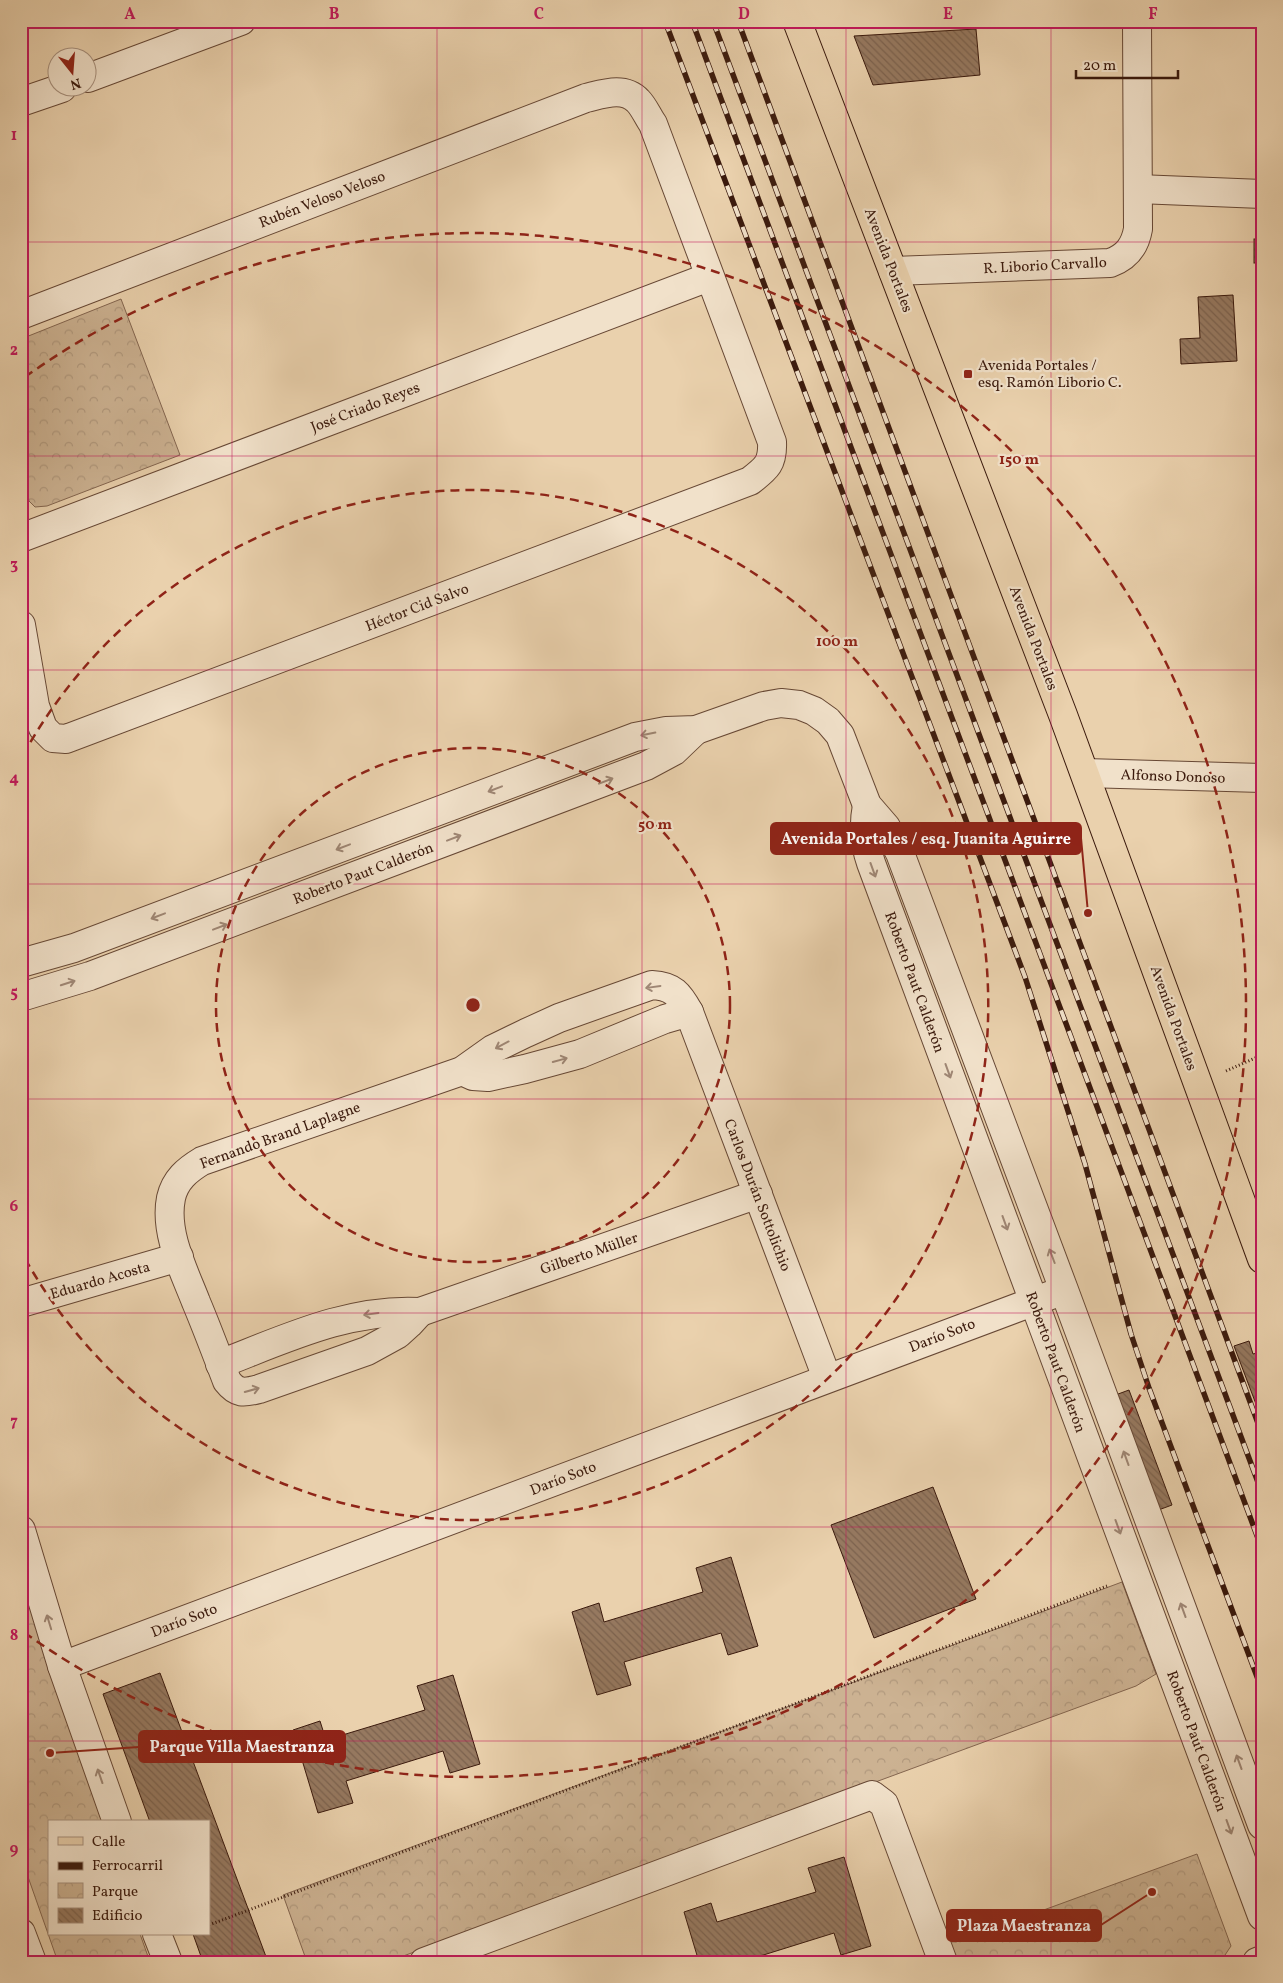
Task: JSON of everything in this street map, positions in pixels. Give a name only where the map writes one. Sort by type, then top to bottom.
[{"type":"main road","name":"Avenida Portales","points":[[797,21],[1085,773],[1262,1259]]},
{"type":"street","points":[[98,74],[241,21]]},
{"type":"street","name":"R. Liborio Carvallo","points":[[893,271],[1110,263],[1119,260],[1127,254],[1136,238],[1138,189],[1137,21]]},
{"type":"street","name":"Rubén Veloso Veloso","points":[[21,315],[586,98],[607,93],[625,92],[638,101],[653,124],[709,277]]},
{"type":"street","points":[[21,102],[48,93]]},
{"type":"street","points":[[1138,189],[1262,194]]},
{"type":"street","name":"Héctor Cid Salvo","points":[[21,625],[35,706],[43,728],[53,738],[66,739],[750,480],[764,470],[772,458],[772,442],[709,277]]},
{"type":"street","name":"José Criado Reyes","points":[[21,538],[709,277]]},
{"type":"street","name":"Roberto Paut Calderón","points":[[21,963],[74,948],[635,737],[666,731],[696,730],[764,706],[781,703],[799,705],[814,711],[828,721],[840,735],[867,805],[886,828],[900,853],[1262,1825]]},
{"type":"street","name":"Roberto Paut Calderón","points":[[21,997],[90,976],[646,766],[674,751],[696,730]]},
{"type":"street","name":"Alfonso Donoso","points":[[1085,773],[1262,778]]},
{"type":"street","name":"Roberto Paut Calderón","points":[[867,805],[864,834],[866,849],[1262,1916]]},
{"type":"street","name":"Fernando Brand Laplagne","points":[[179,1257],[171,1225],[171,1198],[180,1177],[189,1168],[202,1161],[462,1071],[493,1049],[559,1018],[652,985],[664,986],[673,990],[682,998],[689,1012]]},
{"type":"street","points":[[462,1071],[473,1076],[488,1076],[525,1070],[580,1054],[689,1012]]},
{"type":"street","name":"Carlos Durán Sottolichio","points":[[689,1012],[827,1378]]},
{"type":"street","name":"Gilberto Müller","points":[[220,1364],[331,1322],[374,1313],[420,1312],[758,1194]]},
{"type":"street","name":"Gilberto Müller","points":[[179,1257],[227,1382],[235,1391],[242,1393],[367,1351],[398,1334],[420,1312]]},
{"type":"street","name":"Eduardo Acosta","points":[[21,1303],[179,1257]]},
{"type":"street","name":"Darío Soto","points":[[62,1666],[1064,1290]]},
{"type":"street","points":[[21,1530],[62,1666],[115,1820]]},
{"type":"street","points":[[424,1962],[872,1794],[884,1804],[943,1962]]},
{"type":"street","points":[[21,1933],[32,1962]]},
{"type":"street","points":[[158,1936],[168,1962]]},
{"type":"street","points":[[1257,1962],[1262,1960]]},
{"type":"path","points":[[1198,1083],[1262,1055]]},
{"type":"path","points":[[210,1925],[1136,1575]]},
{"type":"green space","points":[[121,299],[180,455],[47,506],[35,507],[29,501],[21,469],[21,339]]},
{"type":"green space","points":[[21,1580],[101,1820],[48,1820],[48,1934],[21,1857]]},
{"type":"green space","points":[[1122,1582],[1156,1674],[1136,1686],[387,1962],[307,1962],[283,1895]]},
{"type":"green space","points":[[1197,1854],[1231,1946],[1223,1958],[1214,1962],[951,1962],[944,1941],[956,1942]]},
{"type":"green space","points":[[49,1936],[141,1936],[150,1962],[58,1962]]},
{"type":"building","points":[[976,29],[980,75],[873,85],[854,36]]},
{"type":"building","points":[[1254,239],[1262,239],[1262,263],[1254,263]]},
{"type":"building","points":[[1233,295],[1237,361],[1181,364],[1180,339],[1200,338],[1198,297]]},
{"type":"building","points":[[1249,1341],[1253,1354],[1257,1353],[1262,1365],[1262,1420],[1234,1346]]},
{"type":"building","points":[[1129,1390],[1172,1505],[1153,1512],[1110,1397]]},
{"type":"building","points":[[933,1487],[976,1599],[874,1638],[831,1525]]},
{"type":"building","points":[[731,1557],[758,1646],[728,1655],[721,1633],[624,1662],[631,1685],[597,1695],[572,1612],[599,1603],[604,1622],[703,1592],[696,1568]]},
{"type":"building","points":[[160,1673],[268,1962],[203,1962],[194,1936],[210,1936],[210,1820],[149,1820],[103,1694]]},
{"type":"building","points":[[453,1675],[480,1764],[450,1773],[443,1751],[346,1781],[353,1803],[318,1813],[293,1730],[320,1721],[326,1740],[425,1710],[417,1686]]},
{"type":"building","points":[[844,1857],[871,1946],[841,1955],[834,1933],[741,1962],[699,1962],[684,1912],[711,1903],[717,1922],[816,1892],[808,1868]]},
{"type":"railway","points":[[665,21],[1025,977],[1085,1164],[1131,1334],[1149,1388],[1262,1690]]},
{"type":"railway","points":[[692,21],[1262,1549]]},
{"type":"railway","points":[[713,21],[1262,1493]]},
{"type":"railway","points":[[738,21],[1262,1434]]},
{"type":"place","name":"Avenida Portales / esq. Ramón Liborio C.","points":[[968,374]]},
{"type":"place","name":"Avenida Portales / esq. Juanita Aguirre","points":[[1088,913]]},
{"type":"place","name":"Parque Villa Maestranza","points":[[50,1753]]},
{"type":"place","name":"Plaza Maestranza","points":[[1152,1892]]}]
